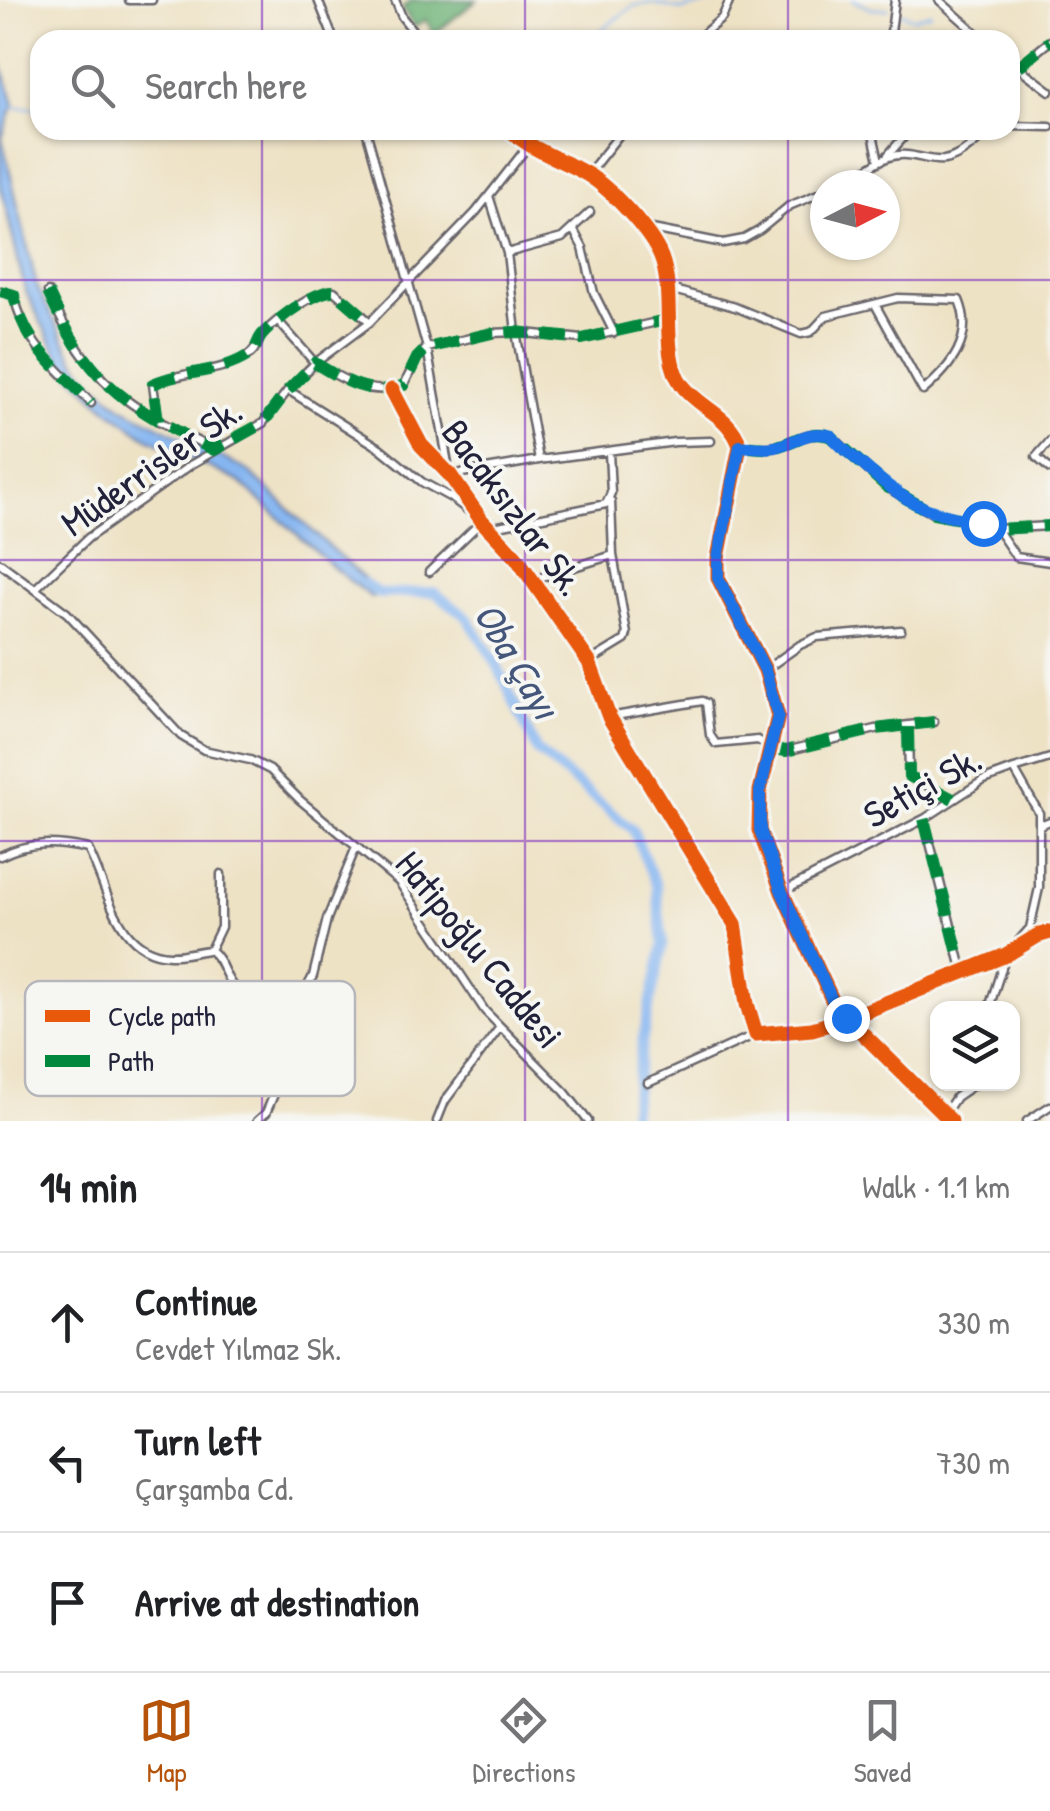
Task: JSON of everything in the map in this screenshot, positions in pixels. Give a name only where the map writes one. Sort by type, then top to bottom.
[{"type":"street","points":[[129,0],[152,0]]},
{"type":"street","points":[[318,0],[330,30]]},
{"type":"street","points":[[395,0],[412,30]]},
{"type":"street","points":[[708,30],[722,18],[730,0]]},
{"type":"street","points":[[891,30],[895,0]]},
{"type":"street","points":[[939,0],[973,30]]},
{"type":"street","points":[[1020,66],[1050,41]]},
{"type":"street","points":[[1020,69],[1050,91]]},
{"type":"street","points":[[1020,126],[1050,127]]},
{"type":"street","points":[[369,140],[427,348],[450,475],[692,440],[711,442]]},
{"type":"street","points":[[521,140],[588,174],[641,227],[660,254],[670,289],[671,358],[682,385],[736,434],[740,446],[718,558],[718,578],[765,670],[778,716],[760,791],[760,830],[782,892],[835,1006],[948,1118],[956,1097],[965,1091]]},
{"type":"street","points":[[588,174],[614,140]]},
{"type":"street","points":[[875,140],[882,160]]},
{"type":"street","points":[[868,170],[901,140]]},
{"type":"street","points":[[882,160],[907,152],[943,160],[958,155],[978,140]]},
{"type":"street","name":"Müderrisler Sk.","points":[[36,588],[88,538],[192,464],[263,422],[315,364],[370,322],[409,282],[528,146]]},
{"type":"street","points":[[489,195],[507,253],[516,332],[540,460]]},
{"type":"street","points":[[641,227],[723,243],[744,239],[789,206],[810,197]]},
{"type":"street","points":[[507,253],[562,238],[590,212]]},
{"type":"street","points":[[573,229],[583,248],[594,293],[614,332]]},
{"type":"street","points":[[670,289],[748,312],[802,334],[811,332],[826,316],[898,298],[960,300],[965,313],[962,344],[923,392],[876,306]]},
{"type":"street","points":[[0,290],[14,295],[17,314],[26,332],[91,403]]},
{"type":"street","points":[[158,421],[153,384],[170,376],[219,368],[247,356],[264,333],[329,290],[370,322]]},
{"type":"street","points":[[48,292],[69,338],[98,378],[129,404],[214,450]]},
{"type":"street","points":[[278,322],[315,364],[352,385],[392,390],[404,384],[417,358],[427,348],[492,333],[582,339],[670,318]]},
{"type":"street","points":[[288,390],[380,448],[422,482],[482,521],[430,572]]},
{"type":"street","name":"Bacaksızlar Sk.","points":[[392,390],[422,445],[532,580],[588,662],[609,717],[736,924],[746,1004],[756,1034]]},
{"type":"street","points":[[740,446],[775,446],[807,434],[822,433],[832,436],[886,487],[934,514],[997,529],[1050,526]]},
{"type":"street","points":[[1050,442],[1036,457],[1050,469]]},
{"type":"street","points":[[588,662],[625,640],[628,634],[614,555],[608,452]]},
{"type":"street","points":[[488,528],[611,500]]},
{"type":"street","points":[[997,529],[1016,557],[1050,562]]},
{"type":"street","points":[[532,580],[614,555]]},
{"type":"street","name":"Hatipoğlu Caddesi","points":[[0,563],[67,613],[181,736],[204,750],[250,760],[270,770],[398,882],[465,983],[500,1027],[566,1092],[588,1121]]},
{"type":"street","points":[[765,670],[816,638],[901,630]]},
{"type":"street","points":[[609,717],[702,700],[716,744],[758,740],[786,752],[876,729],[934,722]]},
{"type":"street","points":[[908,727],[909,776],[954,799]]},
{"type":"street","points":[[1014,768],[1050,758]]},
{"type":"street","name":"Setiçi Sk.","points":[[782,892],[924,819],[984,780],[1014,768],[1039,813],[1039,888],[1030,928]]},
{"type":"street","points":[[924,819],[963,973]]},
{"type":"street","points":[[1040,825],[1050,821]]},
{"type":"street","points":[[0,856],[20,846],[52,841],[88,849],[129,937],[146,948],[170,955],[210,950],[230,981]]},
{"type":"street","points":[[310,981],[320,956],[326,918],[356,846]]},
{"type":"street","points":[[210,950],[220,927],[221,874]]},
{"type":"street","points":[[991,1001],[1006,955],[1030,928],[1037,936]]},
{"type":"street","points":[[648,1083],[756,1034],[812,1029],[846,1018],[1006,955],[1050,932]]},
{"type":"street","points":[[438,1121],[446,1101],[500,1027]]},
{"type":"street","points":[[257,1121],[273,1096]]},
{"type":"street","points":[[1027,1121],[1050,1106]]},
{"type":"green space","points":[[412,0],[477,0],[439,30],[432,30],[426,20],[414,27],[402,8]]},
{"type":"water","points":[[0,60],[14,103],[2,138],[37,287],[74,359],[122,407],[247,470],[376,590],[372,598],[240,482],[146,437],[107,409],[64,368],[25,290],[0,183]]},
{"type":"waterway","points":[[853,0],[872,9],[889,9]]},
{"type":"waterway","points":[[601,30],[633,6],[651,3],[682,10],[716,2]]},
{"type":"waterway","points":[[901,13],[914,18],[931,13]]},
{"type":"waterway","points":[[12,107],[30,108]]},
{"type":"waterway","name":"Oba Çayı","points":[[364,584],[380,594],[434,592],[467,617],[496,663],[537,751],[633,830],[656,885],[663,944],[643,1037],[631,1121]]},
{"type":"marked path","points":[[1020,65],[1050,41]]},
{"type":"marked path","points":[[0,291],[14,295],[34,342],[91,403]]},
{"type":"marked path","points":[[158,421],[153,384],[239,360],[253,352],[262,335],[276,322],[317,295],[334,291],[370,322]]},
{"type":"marked path","points":[[48,292],[79,350],[113,389],[156,419],[214,450],[263,423],[315,363],[358,385],[392,388],[404,385],[417,358],[427,348],[492,333],[582,339],[670,319]]},
{"type":"marked path","points":[[740,446],[770,448],[810,435],[832,437],[887,487],[934,514],[997,529],[1050,526]]},
{"type":"marked path","points":[[770,748],[786,751],[876,729],[934,722]]},
{"type":"marked path","points":[[908,727],[909,776],[953,799]]},
{"type":"marked path","points":[[924,819],[963,973]]},
{"type":"cycle path","points":[[523,140],[604,187],[638,222],[661,257],[675,372],[689,393],[722,419],[740,446],[718,558],[718,578],[765,670],[778,716],[760,791],[759,830],[782,892],[835,1006],[951,1121]]},
{"type":"cycle path","points":[[392,390],[421,445],[516,557],[589,662],[609,717],[735,924],[747,1004],[756,1034],[812,1029],[846,1019],[1006,955],[1050,932]]},
{"type":"route","points":[[846,1018],[835,1006],[782,892],[760,830],[760,791],[778,716],[775,698],[718,578],[718,558],[740,446],[775,446],[807,434],[832,436],[886,487],[914,504],[934,514],[983,523]]}]
